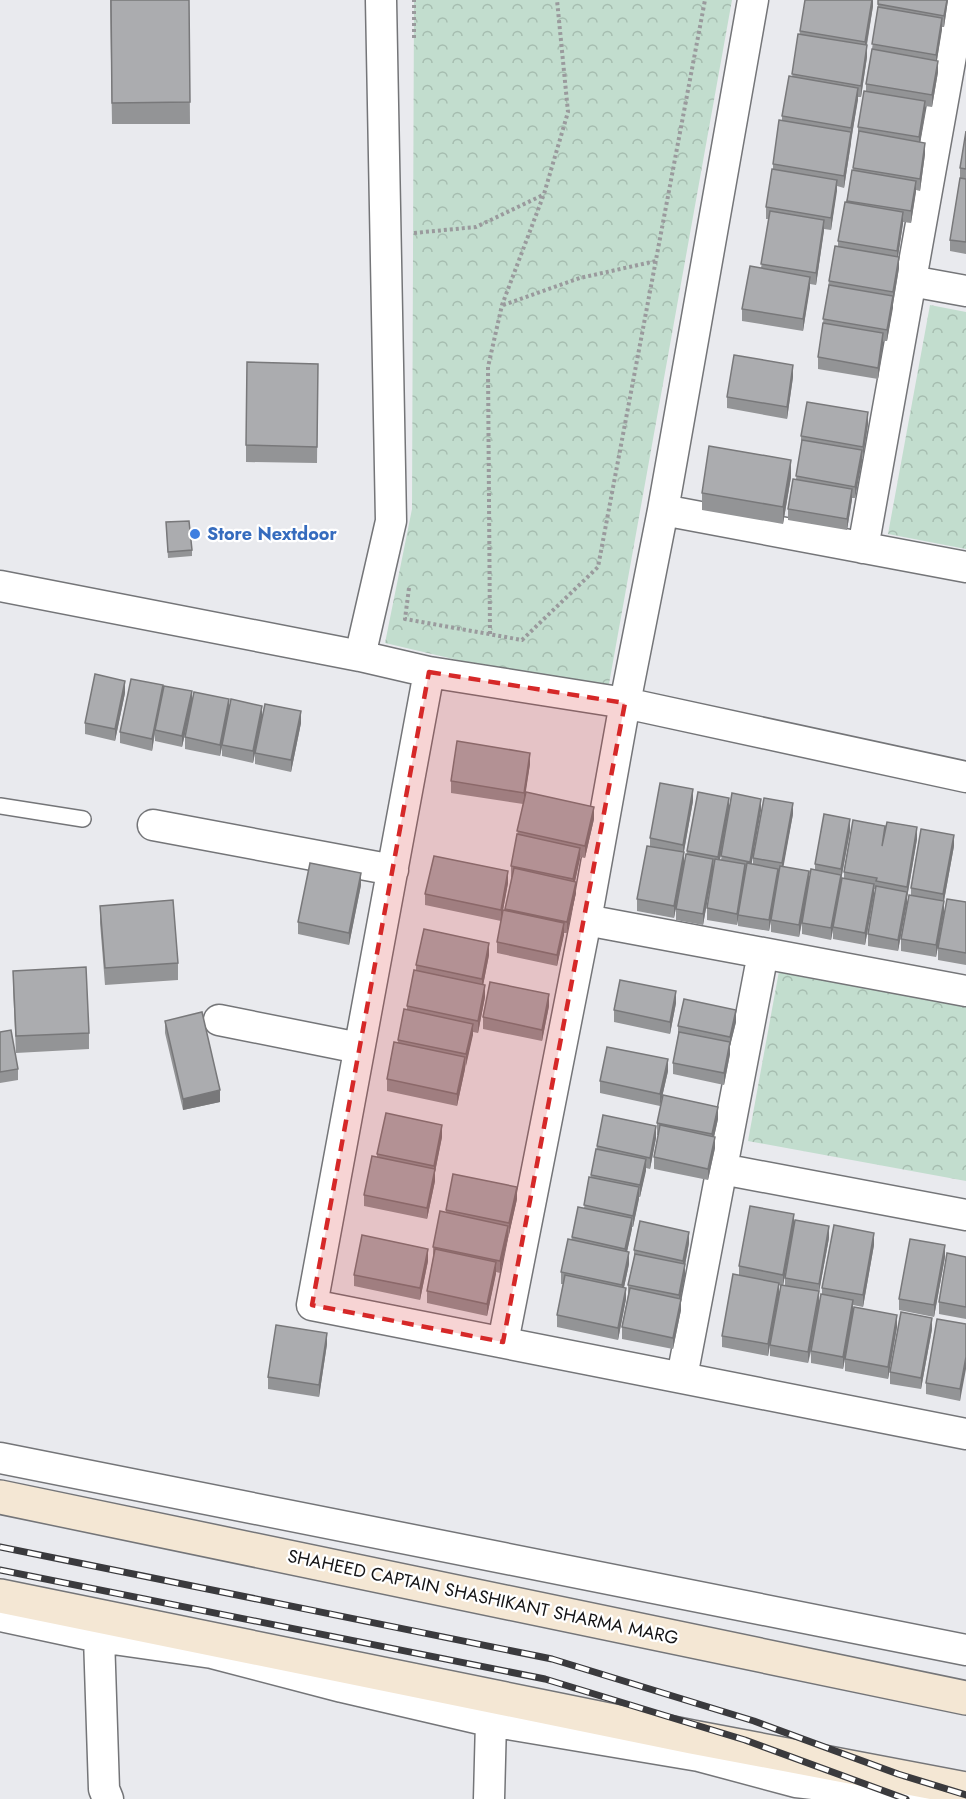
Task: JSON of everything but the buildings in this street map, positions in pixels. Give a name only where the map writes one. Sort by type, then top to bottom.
[{"type":"main road","name":"SHAHEED CAPTAIN SHASHIKANT SHARMA MARG","points":[[0,1497],[966,1698]]},
{"type":"main road","points":[[0,1596],[692,1737],[966,1789]]},
{"type":"street","points":[[360,657],[391,521],[381,0]]},
{"type":"street","points":[[502,1342],[586,920],[663,510],[753,0]]},
{"type":"street","points":[[862,548],[911,281],[956,81],[961,0]]},
{"type":"street","points":[[911,281],[966,291]]},
{"type":"street","points":[[663,510],[966,567]]},
{"type":"street","points":[[0,586],[429,672],[625,703],[966,777]]},
{"type":"street","points":[[429,672],[312,1305],[966,1434]]},
{"type":"street","points":[[153,825],[393,870]]},
{"type":"street","points":[[586,920],[966,991]]},
{"type":"street","points":[[682,1377],[763,953]]},
{"type":"street","points":[[219,1020],[359,1048]]},
{"type":"street","points":[[722,1169],[966,1215]]},
{"type":"street","points":[[0,1458],[966,1650]]},
{"type":"street","points":[[0,1616],[99,1637],[212,1653],[342,1687],[491,1721],[699,1756],[796,1782],[937,1799]]},
{"type":"street","points":[[99,1637],[104,1789],[108,1799]]},
{"type":"street","points":[[489,1799],[491,1721]]},
{"type":"lane","points":[[0,806],[83,819]]},
{"type":"path","points":[[414,0],[414,47]]},
{"type":"path","points":[[490,634],[488,367],[502,305],[544,194],[568,112],[558,0]]},
{"type":"path","points":[[409,586],[405,619],[522,639],[598,567],[705,0]]},
{"type":"path","points":[[413,222],[413,234],[476,227],[544,194]]},
{"type":"path","points":[[502,305],[580,278],[656,261]]},
{"type":"highlighted area","points":[[429,672],[625,703],[503,1342],[312,1305]]},
{"type":"green space","points":[[414,0],[732,0],[607,695],[385,643],[412,509]]},
{"type":"green space","points":[[930,305],[966,312],[966,549],[888,534]]},
{"type":"green space","points":[[779,971],[966,1006],[966,1181],[748,1141]]},
{"type":"railway","points":[[0,1547],[552,1659],[754,1721],[898,1774],[966,1795]]},
{"type":"railway","points":[[0,1570],[545,1679],[745,1740],[906,1799]]},
{"type":"place","name":"Store Nextdoor","points":[[195,534]]}]
